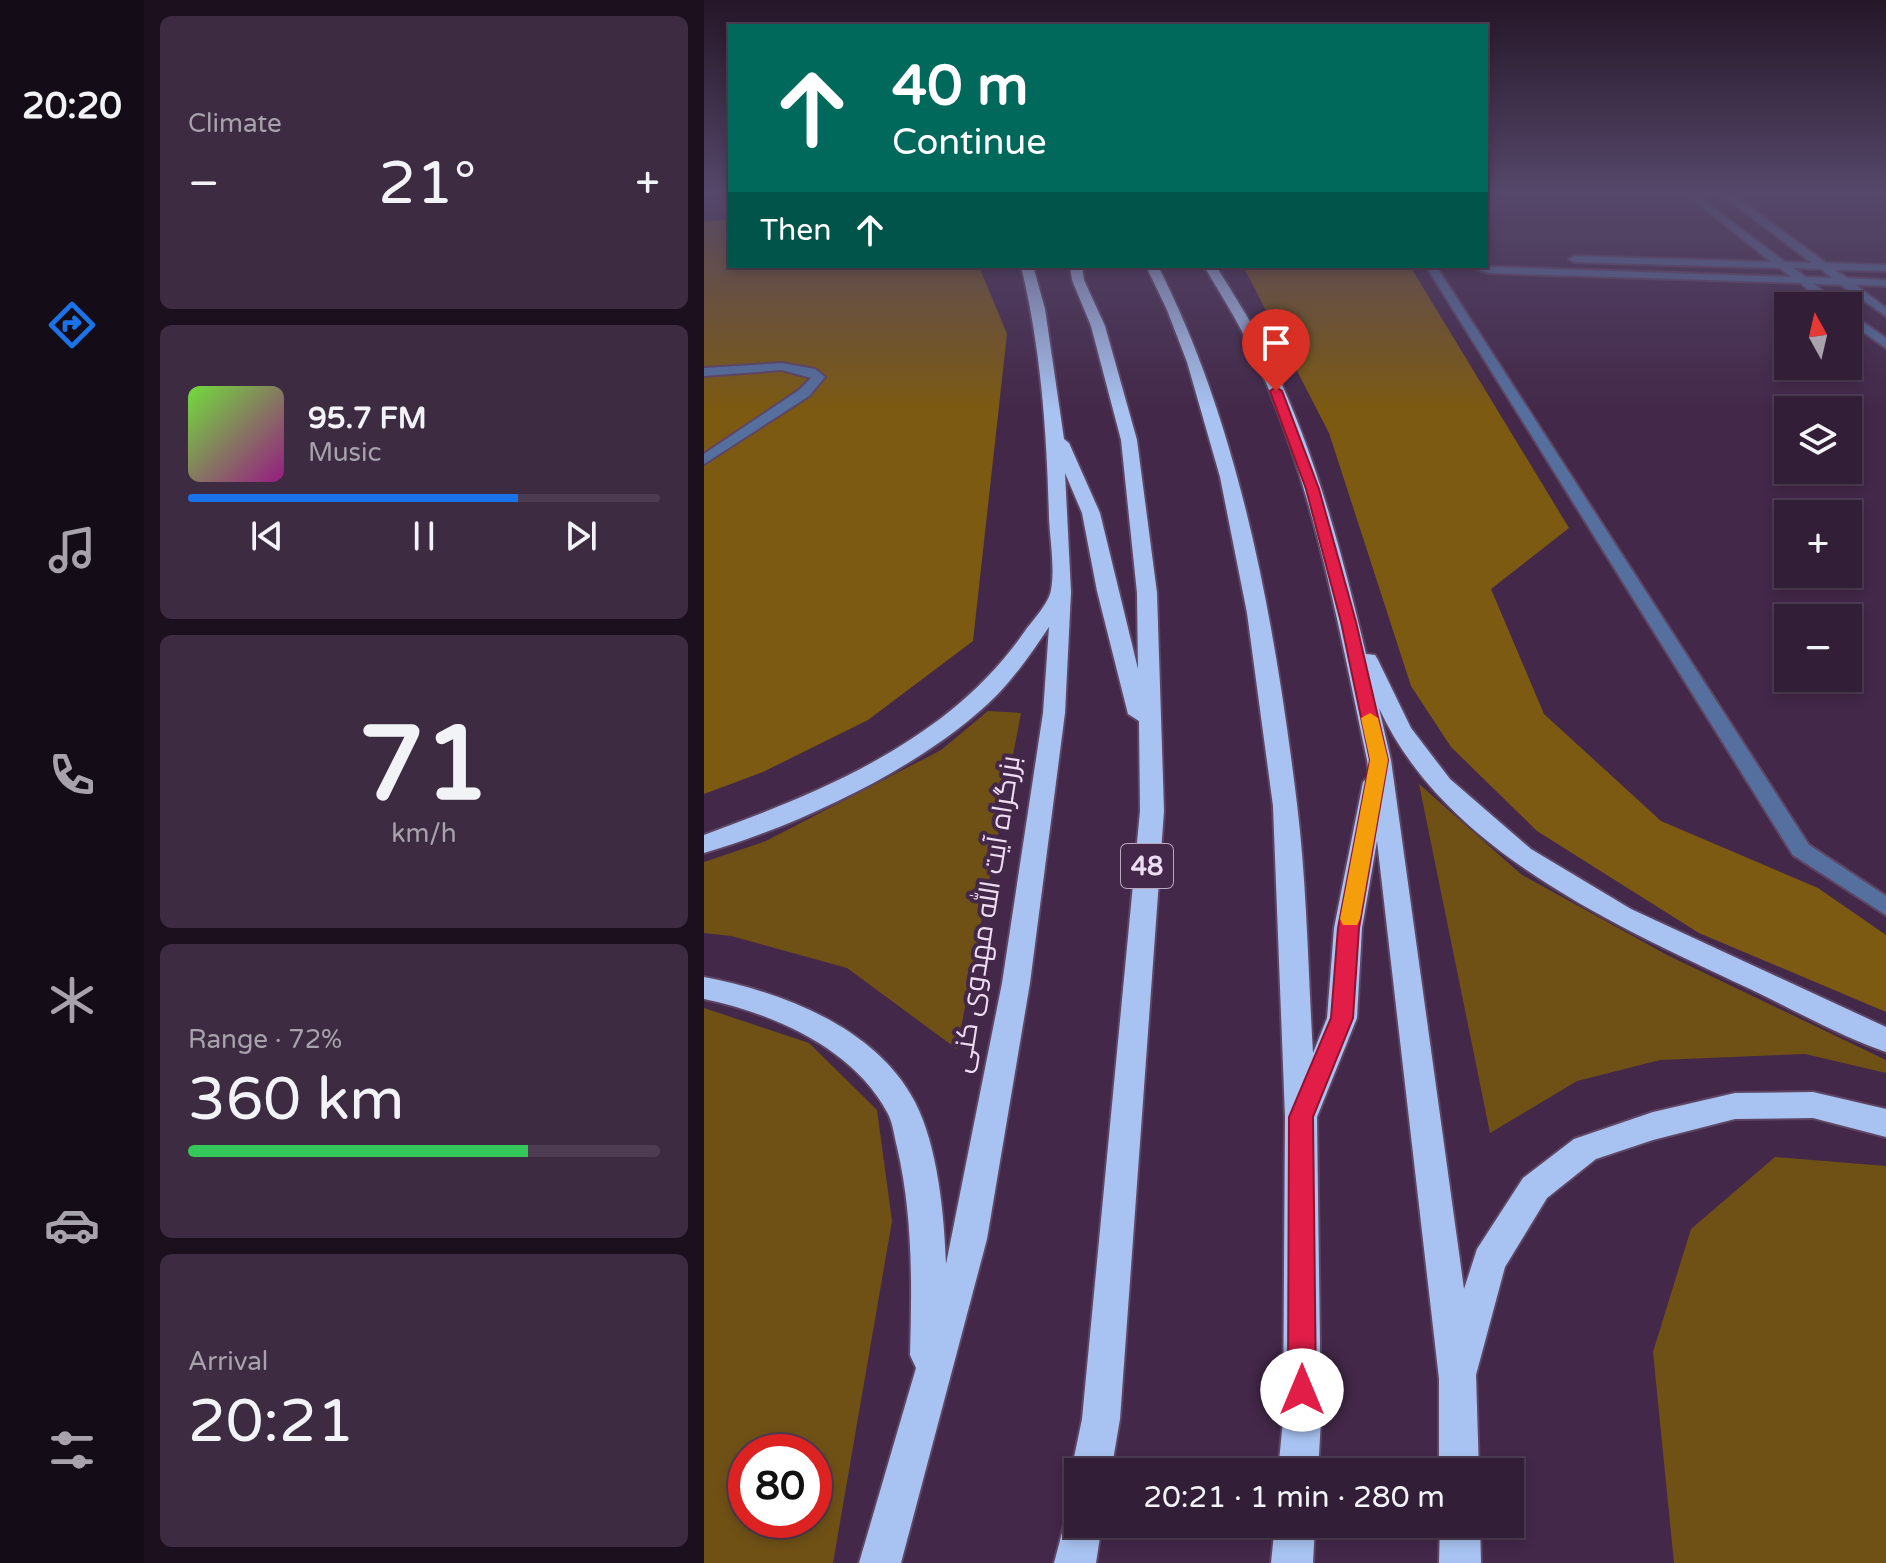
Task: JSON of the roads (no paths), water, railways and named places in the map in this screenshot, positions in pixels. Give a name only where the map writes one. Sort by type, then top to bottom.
[{"type":"highway","name":"بزرگراه آیت الله مهدوی کنی","points":[[880,1563],[970,1239],[1016,983],[1054,713],[1061,592],[1055,430],[1025,268]]},
{"type":"highway","points":[[1153,268],[1174,310],[1229,477],[1257,613],[1285,806],[1301,1117],[1302,1420],[1299,1458]]},
{"type":"highway","points":[[1211,268],[1256,345],[1286,414],[1313,489],[1348,622],[1379,760],[1458,1379],[1459,1458]]},
{"type":"highway","name":"48","points":[[1073,271],[1098,326],[1129,440],[1147,593],[1150,826],[1101,1419],[1094,1458]]},
{"type":"highway","points":[[1055,430],[1091,513],[1107,591],[1148,751]]},
{"type":"highway","points":[[704,844],[845,787],[942,729],[988,690],[1026,646],[1061,592]]},
{"type":"highway","points":[[1348,622],[1400,730],[1441,785],[1522,855],[1621,916],[1886,1040]]},
{"type":"highway","points":[[1301,1117],[1342,1018],[1348,928],[1379,760]]},
{"type":"highway","points":[[704,988],[733,992],[791,1012],[835,1040],[873,1071],[901,1107],[922,1177],[930,1247],[927,1391]]},
{"type":"highway","points":[[1458,1379],[1489,1261],[1535,1188],[1585,1149],[1653,1126],[1735,1106],[1813,1105],[1886,1123]]},
{"type":"highway","points":[[1075,1563],[1079,1538]]},
{"type":"highway","points":[[1292,1563],[1294,1538]]},
{"type":"highway","points":[[1460,1538],[1460,1563]]},
{"type":"lane","points":[[1594,264],[1602,274]]},
{"type":"lane","points":[[1742,264],[1886,268]]},
{"type":"lane","points":[[1820,264],[1886,313]]},
{"type":"lane","points":[[1783,265],[1818,292]]},
{"type":"lane","points":[[1432,268],[1801,850],[1886,907]]},
{"type":"lane","points":[[1480,268],[1886,283]]},
{"type":"lane","points":[[1862,326],[1886,344]]},
{"type":"lane","points":[[704,372],[795,368],[815,372],[819,377],[804,393],[704,460]]}]
